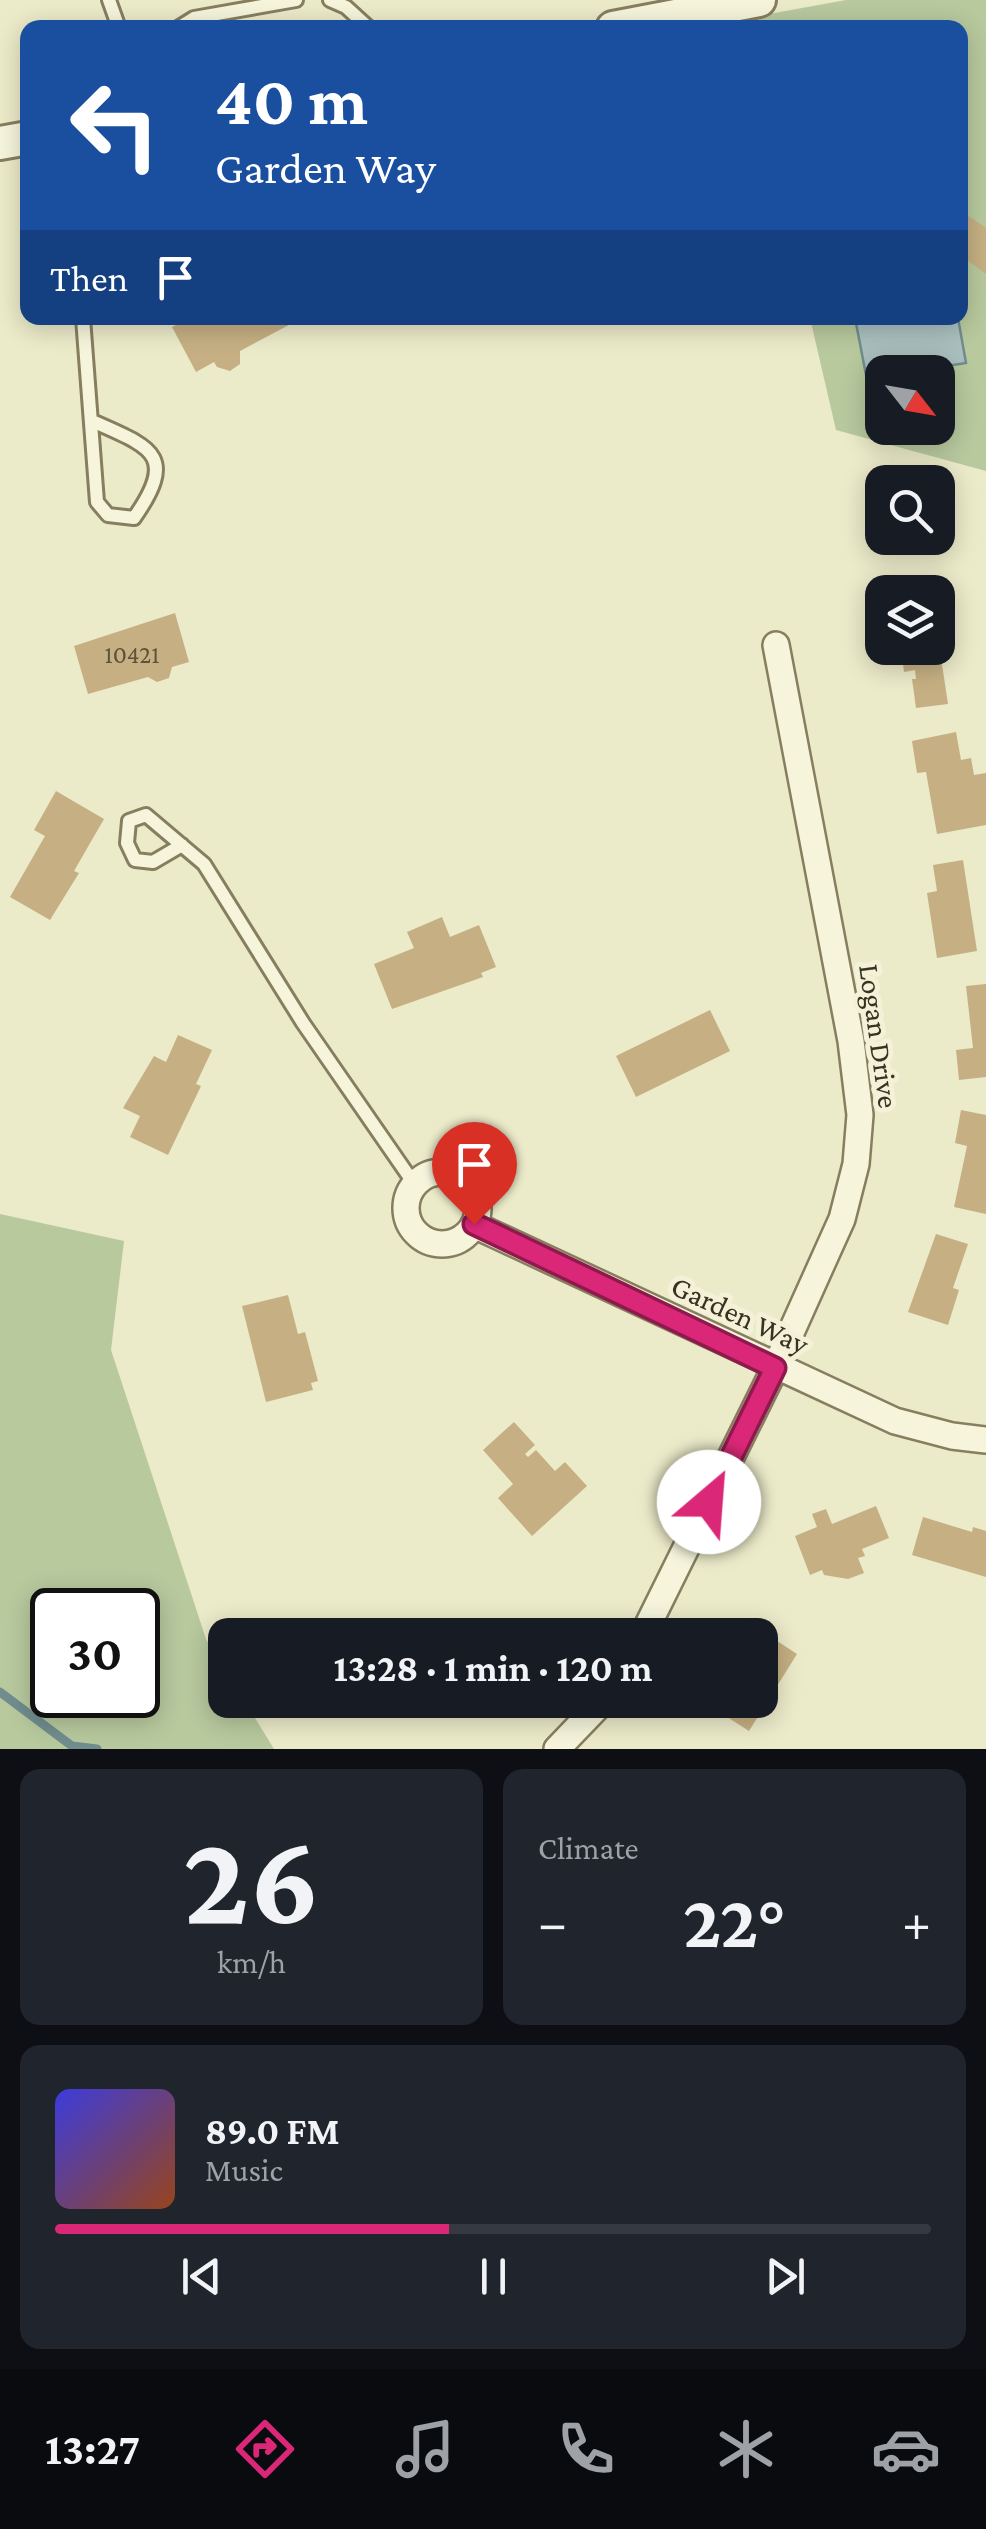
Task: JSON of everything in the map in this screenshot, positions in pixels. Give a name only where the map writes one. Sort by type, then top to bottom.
[{"type":"street","points":[[636,20],[759,0]]},
{"type":"street","name":"Logan Drive","points":[[651,1618],[775,1368],[842,1219],[856,1164],[860,1115],[852,1041],[776,645]]},
{"type":"street","points":[[434,1172],[457,1175],[474,1191],[478,1202],[474,1224],[456,1240],[444,1243],[422,1237],[413,1228],[406,1206],[415,1184],[434,1172]]},
{"type":"street","name":"Garden Way","points":[[474,1224],[895,1421],[952,1436],[986,1440]]},
{"type":"street","points":[[557,1749],[587,1718]]},
{"type":"lane","points":[[190,20],[296,0]]},
{"type":"lane","points":[[330,0],[346,6],[361,20]]},
{"type":"lane","points":[[84,325],[97,502],[108,514],[134,518],[153,491],[156,464],[147,446],[92,421]]},
{"type":"lane","points":[[182,845],[153,862],[135,860],[127,843],[129,821],[146,814],[182,845],[204,864],[303,1023],[415,1184]]},
{"type":"green space","points":[[846,0],[986,0],[986,471],[891,445],[955,445],[955,355],[865,355],[865,438],[836,430],[812,325],[968,325],[968,20],[735,20]]},
{"type":"green space","points":[[0,1214],[124,1241],[111,1350],[208,1642],[208,1718],[255,1718],[274,1749],[0,1749]]},
{"type":"shaded area","points":[[856,325],[959,325],[966,363],[955,365],[955,355],[865,355],[865,370]]},
{"type":"building","points":[[968,216],[986,228],[986,274],[968,261]]},
{"type":"building","points":[[289,325],[240,351],[240,364],[230,371],[214,362],[196,372],[172,327]]},
{"type":"building","points":[[175,613],[189,662],[172,667],[169,678],[157,682],[148,677],[88,694],[74,646]]},
{"type":"building","points":[[903,665],[942,665],[948,704],[916,708],[912,679],[916,679],[915,670],[904,672]]},
{"type":"building","points":[[956,732],[961,760],[971,758],[974,775],[986,773],[986,825],[937,834],[926,772],[917,773],[912,741]]},
{"type":"building","points":[[56,791],[104,819],[74,871],[79,873],[50,920],[10,897],[45,836],[34,830]]},
{"type":"building","points":[[963,860],[977,951],[937,958],[927,893],[937,891],[933,865]]},
{"type":"building","points":[[442,917],[450,937],[479,925],[496,967],[481,973],[483,977],[392,1009],[374,964],[414,948],[407,932]]},
{"type":"building","points":[[986,984],[986,1077],[959,1080],[956,1050],[973,1048],[966,986]]},
{"type":"building","points":[[710,1010],[730,1051],[636,1097],[616,1056]]},
{"type":"building","points":[[178,1035],[212,1050],[196,1084],[201,1086],[168,1155],[130,1137],[140,1116],[123,1108],[154,1056],[166,1062]]},
{"type":"building","points":[[961,1110],[986,1115],[986,1214],[954,1207],[967,1146],[955,1143]]},
{"type":"building","points":[[936,1234],[968,1244],[953,1288],[959,1290],[948,1325],[908,1312]]},
{"type":"building","points":[[288,1295],[298,1334],[305,1332],[318,1381],[311,1383],[313,1390],[266,1402],[242,1306]]},
{"type":"building","points":[[514,1422],[535,1445],[525,1454],[528,1457],[536,1450],[555,1471],[565,1462],[587,1486],[532,1536],[498,1498],[513,1484],[483,1450]]},
{"type":"building","points":[[876,1506],[889,1538],[862,1549],[865,1556],[858,1558],[864,1573],[848,1579],[824,1575],[822,1570],[810,1575],[795,1536],[817,1527],[812,1514],[826,1509],[832,1524]]},
{"type":"building","points":[[923,1517],[972,1532],[973,1527],[986,1531],[986,1577],[912,1555]]},
{"type":"building","points":[[778,1642],[797,1654],[778,1684]]},
{"type":"building","points":[[729,1718],[757,1718],[749,1731]]},
{"type":"waterway","points":[[0,1692],[72,1746],[97,1749]]},
{"type":"route","points":[[474,1224],[775,1368],[709,1502]]}]
